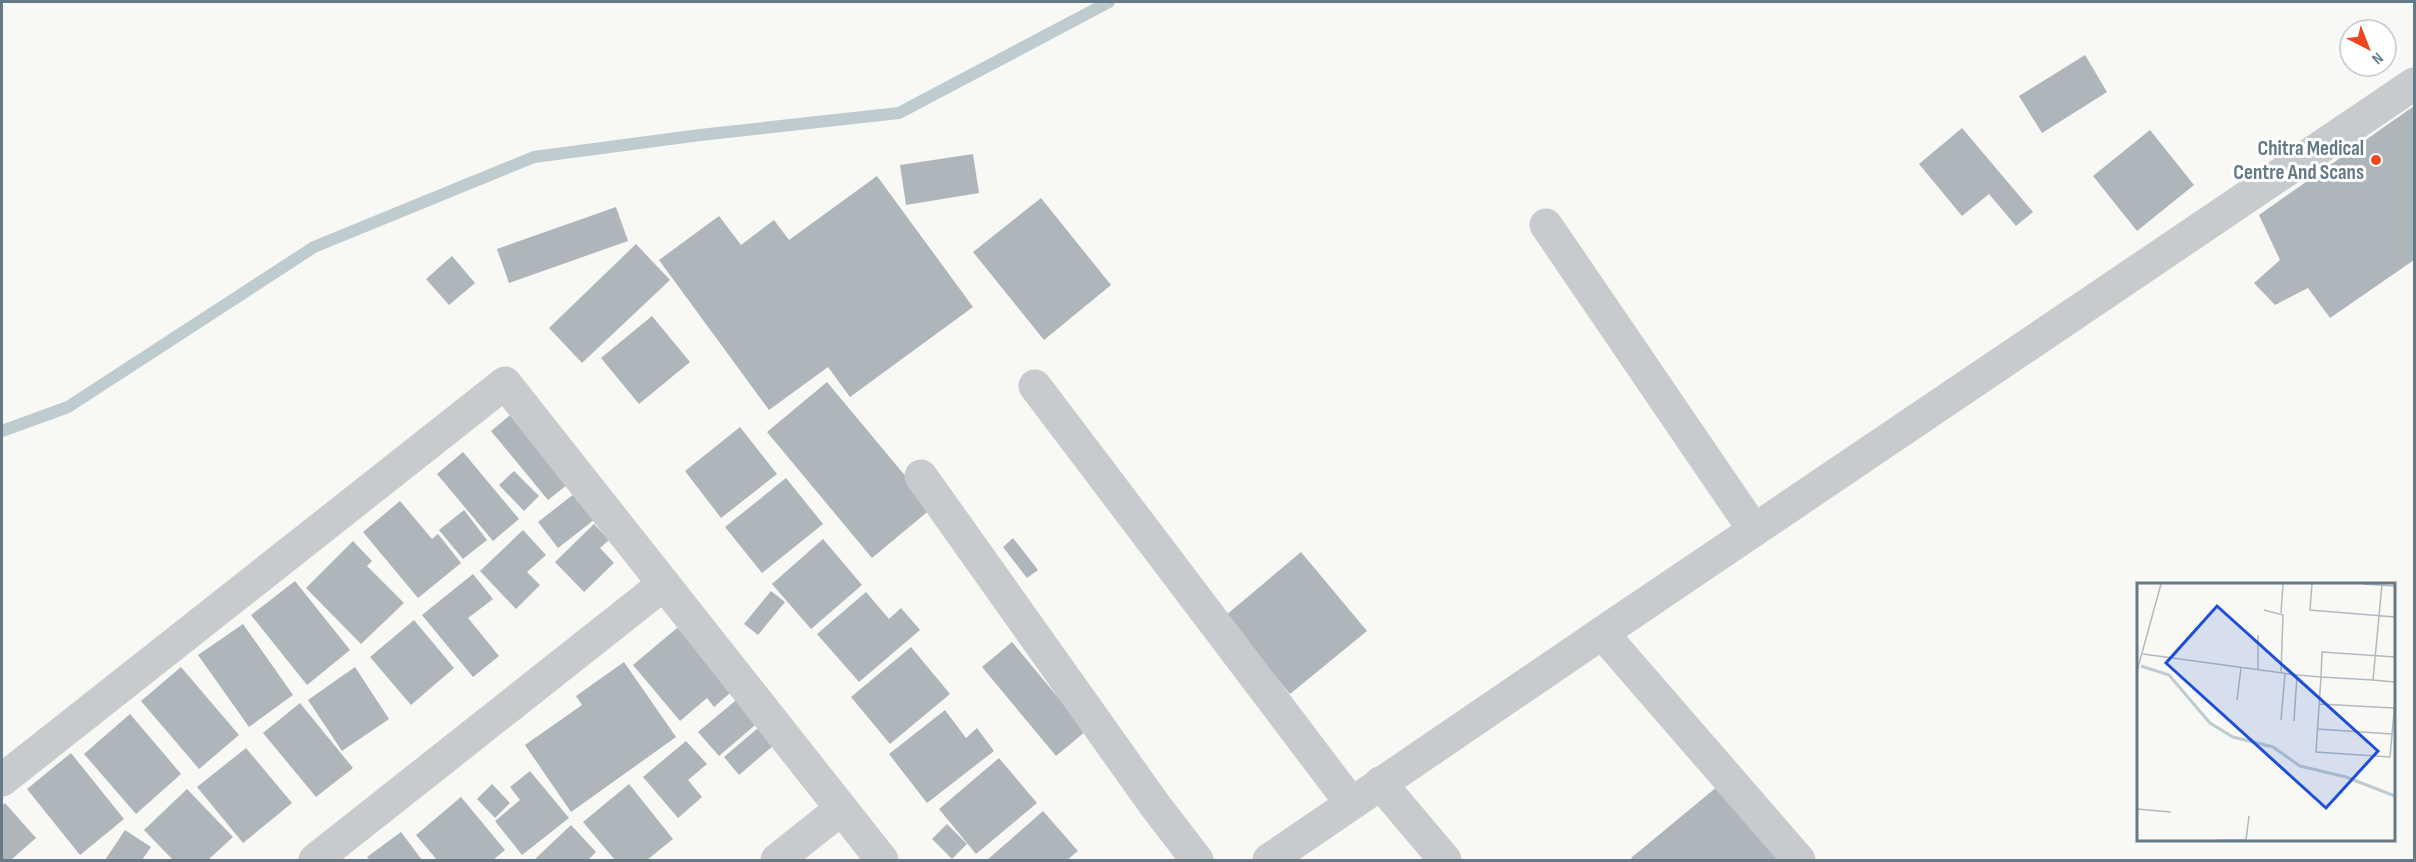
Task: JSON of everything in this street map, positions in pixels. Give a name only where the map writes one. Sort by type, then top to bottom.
[{"type":"street","points":[[1269,861],[1380,783],[2415,84]]},
{"type":"street","points":[[1546,225],[1754,530]]},
{"type":"street","points":[[2,780],[505,382],[882,861]]},
{"type":"street","points":[[1035,386],[1351,803]]},
{"type":"street","points":[[921,477],[1197,861]]},
{"type":"street","points":[[315,861],[664,584]]},
{"type":"street","points":[[1602,633],[1799,861]]},
{"type":"street","points":[[1380,783],[1445,861]]},
{"type":"street","points":[[777,861],[841,809]]},
{"type":"building","points":[[2085,55],[2107,92],[2042,133],[2019,96]]},
{"type":"building","name":"Chitra Medical Centre And Scans","points":[[2414,106],[2414,260],[2330,318],[2308,288],[2275,305],[2254,283],[2280,260],[2259,215]]},
{"type":"building","points":[[1962,128],[2033,212],[2016,226],[1989,194],[1962,216],[1919,164]]},
{"type":"building","points":[[2150,130],[2194,185],[2137,231],[2093,176]]},
{"type":"building","points":[[973,154],[979,193],[906,205],[900,165]]},
{"type":"building","points":[[877,176],[973,307],[850,397],[828,367],[769,410],[659,260],[719,216],[741,245],[774,220],[789,240]]},
{"type":"building","points":[[1041,198],[1111,285],[1044,340],[973,252]]},
{"type":"building","points":[[616,207],[628,241],[509,283],[497,249]]},
{"type":"building","points":[[636,244],[670,280],[582,363],[549,328]]},
{"type":"building","points":[[452,256],[475,283],[449,305],[426,279]]},
{"type":"building","points":[[652,316],[690,362],[639,404],[601,358]]},
{"type":"building","points":[[827,382],[932,508],[872,558],[767,432]]},
{"type":"building","points":[[520,407],[577,477],[548,500],[491,431]]},
{"type":"building","points":[[740,427],[777,474],[721,518],[685,471]]},
{"type":"building","points":[[463,452],[519,519],[493,541],[437,474]]},
{"type":"building","points":[[514,471],[539,496],[524,511],[499,485]]},
{"type":"building","points":[[786,478],[823,524],[762,573],[725,527]]},
{"type":"building","points":[[579,490],[599,516],[558,548],[538,522]]},
{"type":"building","points":[[400,501],[432,539],[438,534],[461,563],[418,598],[363,532]]},
{"type":"building","points":[[464,510],[487,540],[463,559],[439,530]]},
{"type":"building","points":[[594,524],[609,540],[600,548],[614,563],[584,592],[555,562]]},
{"type":"building","points":[[523,530],[546,555],[527,572],[540,585],[516,609],[480,571]]},
{"type":"building","points":[[1013,538],[1038,570],[1027,578],[1003,547]]},
{"type":"building","points":[[823,539],[862,585],[811,629],[772,584]]},
{"type":"building","points":[[353,541],[372,561],[367,566],[404,603],[361,644],[306,588]]},
{"type":"building","points":[[1301,552],[1367,631],[1290,694],[1225,616]]},
{"type":"building","points":[[473,574],[493,599],[468,618],[499,656],[473,677],[422,615]]},
{"type":"building","points":[[295,581],[350,650],[307,685],[251,615]]},
{"type":"building","points":[[771,591],[785,602],[758,635],[744,624]]},
{"type":"building","points":[[866,592],[889,619],[901,608],[920,630],[859,682],[817,634]]},
{"type":"building","points":[[414,620],[454,668],[411,705],[370,657]]},
{"type":"building","points":[[683,623],[737,687],[714,707],[707,698],[680,721],[633,665]]},
{"type":"building","points":[[243,624],[293,695],[249,727],[198,655]]},
{"type":"building","points":[[1012,642],[1086,731],[1056,756],[982,667]]},
{"type":"building","points":[[911,647],[950,694],[890,744],[851,697]]},
{"type":"building","points":[[624,662],[676,737],[571,812],[525,745],[582,705],[576,696]]},
{"type":"building","points":[[181,667],[239,735],[199,769],[141,701]]},
{"type":"building","points":[[355,667],[389,719],[342,751],[308,700]]},
{"type":"building","points":[[741,696],[761,720],[719,756],[698,732]]},
{"type":"building","points":[[300,703],[353,768],[316,797],[263,733]]},
{"type":"building","points":[[945,710],[966,738],[977,728],[994,751],[927,803],[889,754]]},
{"type":"building","points":[[130,714],[181,774],[136,814],[84,754]]},
{"type":"building","points":[[758,728],[774,745],[739,775],[724,757]]},
{"type":"building","points":[[686,741],[707,764],[688,780],[702,797],[678,818],[643,777]]},
{"type":"building","points":[[246,748],[292,803],[243,843],[197,787]]},
{"type":"building","points":[[71,753],[124,819],[80,855],[27,789]]},
{"type":"building","points":[[999,758],[1037,803],[976,854],[939,809]]},
{"type":"building","points":[[530,771],[569,818],[522,855],[495,821],[520,800],[510,787]]},
{"type":"building","points":[[492,784],[510,803],[495,818],[477,799]]},
{"type":"building","points":[[629,784],[673,839],[647,860],[615,860],[583,822]]},
{"type":"building","points":[[1718,786],[1780,860],[1633,860],[1631,858]]},
{"type":"building","points":[[187,789],[233,837],[208,860],[173,860],[144,830]]},
{"type":"building","points":[[461,797],[505,850],[493,860],[437,860],[416,835]]},
{"type":"building","points":[[5,803],[36,838],[13,860],[2,860],[2,806]]},
{"type":"building","points":[[1043,811],[1078,851],[1067,860],[987,860]]},
{"type":"building","points":[[947,824],[967,844],[952,859],[932,839]]},
{"type":"building","points":[[571,825],[596,852],[588,860],[534,860]]},
{"type":"building","points":[[125,830],[151,847],[142,860],[105,860]]},
{"type":"building","points":[[401,832],[422,860],[370,860],[367,857]]},
{"type":"waterway","points":[[2,431],[68,407],[314,247],[534,157],[700,135],[899,113],[1109,2]]},
{"type":"place","name":"Chitra Medical Centre And Scans","points":[[2376,160]]}]
